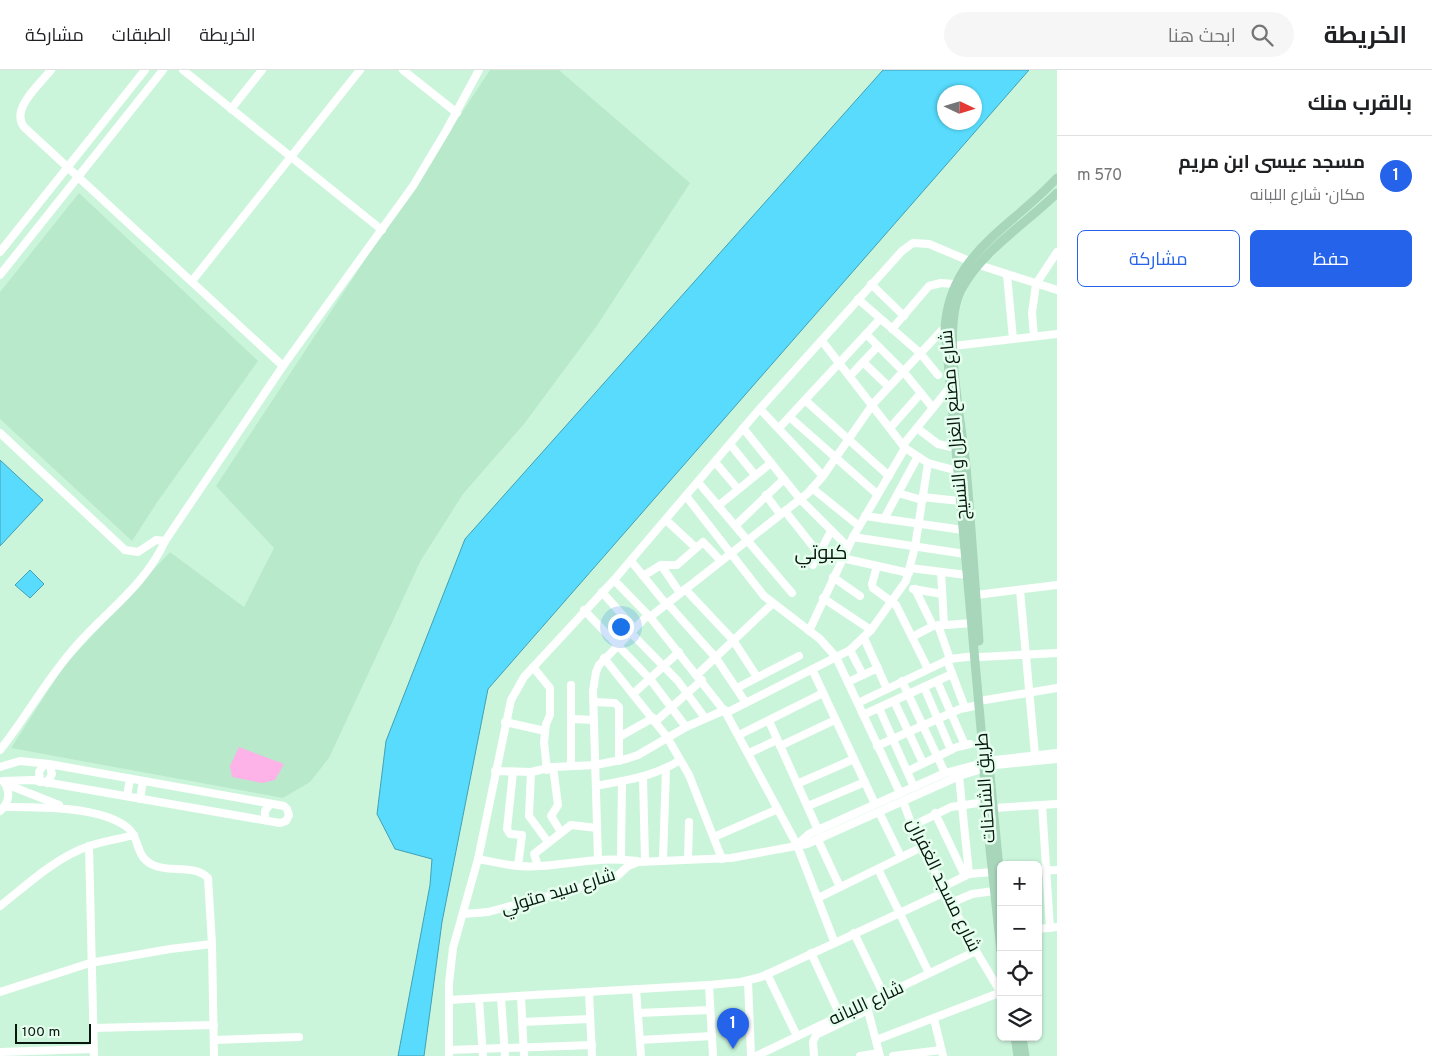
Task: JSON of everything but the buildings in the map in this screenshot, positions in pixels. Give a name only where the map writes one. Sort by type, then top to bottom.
[{"type":"main road","name":"شارع مصنع الغزل و النسيج","points":[[978,656],[972,623],[967,575],[944,327],[954,284],[968,261],[1057,178]]},
{"type":"main road","name":"شارع مصنع الغزل و النسيج","points":[[978,656],[976,595],[953,346],[955,314],[960,295],[979,265],[1057,193]]},
{"type":"main road","name":"طريق الشاحنات","points":[[978,656],[987,765],[994,808],[997,873]]},
{"type":"main road","name":"طريق الشاحنات","points":[[987,765],[985,802],[997,873]]},
{"type":"main road","points":[[1016,1041],[1018,1056]]},
{"type":"main road","points":[[1023,1041],[1025,1056]]},
{"type":"street","points":[[51,70],[21,110],[20,119],[24,127],[283,366]]},
{"type":"street","points":[[0,252],[145,70]]},
{"type":"street","points":[[0,275],[163,70]]},
{"type":"street","points":[[183,70],[382,230]]},
{"type":"street","points":[[231,109],[262,70]]},
{"type":"street","points":[[192,281],[360,70]]},
{"type":"street","points":[[403,70],[457,113]]},
{"type":"street","points":[[0,750],[65,659],[144,576],[157,559],[165,541],[283,366],[417,180],[457,113],[479,70]]},
{"type":"street","points":[[592,1045],[524,1052],[449,1053],[449,1000],[453,948],[478,859],[505,722],[515,689],[584,610],[631,561],[743,428],[893,259],[913,243],[929,244],[979,265],[1057,290]]},
{"type":"street","points":[[1034,336],[1032,312],[1036,284],[1057,252]]},
{"type":"street","points":[[1007,275],[1013,339]]},
{"type":"street","points":[[892,329],[929,286],[941,283],[954,284]]},
{"type":"street","points":[[871,284],[904,316]]},
{"type":"street","points":[[858,299],[920,353],[938,375]]},
{"type":"street","points":[[779,428],[880,319]]},
{"type":"street","points":[[598,860],[594,702],[596,672],[604,658],[649,616],[800,500],[823,476],[873,404],[944,327]]},
{"type":"street","points":[[866,334],[903,372],[933,408]]},
{"type":"street","points":[[953,346],[1057,334]]},
{"type":"street","points":[[822,341],[873,404],[904,447],[917,458],[928,463],[958,471]]},
{"type":"street","points":[[850,376],[878,346]]},
{"type":"street","points":[[863,362],[888,386]]},
{"type":"street","points":[[809,631],[842,558],[864,516],[916,428],[950,386]]},
{"type":"street","points":[[890,428],[921,393]]},
{"type":"street","points":[[806,401],[889,476]]},
{"type":"street","points":[[760,409],[823,476]]},
{"type":"street","points":[[793,420],[877,494]]},
{"type":"street","points":[[743,428],[800,500],[848,547]]},
{"type":"street","points":[[916,428],[938,444],[956,448]]},
{"type":"street","points":[[0,433],[125,550],[138,552],[156,540],[165,541]]},
{"type":"street","points":[[730,444],[755,475]]},
{"type":"street","points":[[884,519],[917,458]]},
{"type":"street","points":[[715,462],[738,489]]},
{"type":"street","points":[[718,506],[771,463]]},
{"type":"street","points":[[495,771],[531,772],[571,766],[595,765],[619,761],[638,755],[686,727],[746,703],[850,650],[871,630],[903,587],[915,546],[928,463]]},
{"type":"street","points":[[736,525],[784,479]]},
{"type":"street","points":[[698,482],[792,593]]},
{"type":"street","points":[[812,488],[859,526]]},
{"type":"street","points":[[898,493],[922,499],[960,502]]},
{"type":"street","points":[[766,495],[819,554]]},
{"type":"street","points":[[686,496],[772,604],[809,631],[836,657]]},
{"type":"street","points":[[864,516],[963,530]]},
{"type":"street","points":[[666,520],[695,547]]},
{"type":"street","points":[[813,565],[832,531]]},
{"type":"street","points":[[853,537],[965,554]]},
{"type":"street","points":[[643,576],[661,565],[677,565],[695,547],[705,542],[720,560]]},
{"type":"street","points":[[842,558],[909,571],[967,575]]},
{"type":"street","points":[[631,561],[716,658],[746,703]]},
{"type":"street","points":[[661,565],[682,591],[733,640],[757,677]]},
{"type":"street","points":[[877,566],[872,584],[873,588],[893,602],[928,669]]},
{"type":"street","points":[[938,625],[942,594],[941,572]]},
{"type":"street","points":[[833,578],[860,596]]},
{"type":"street","points":[[614,580],[649,616],[726,711],[797,845],[834,941]]},
{"type":"street","points":[[976,595],[1057,586]]},
{"type":"street","points":[[903,587],[942,594]]},
{"type":"street","points":[[915,589],[938,625],[952,674],[965,708]]},
{"type":"street","points":[[1020,590],[1035,755]]},
{"type":"street","points":[[602,592],[632,630],[688,694],[705,718]]},
{"type":"street","points":[[823,598],[871,630]]},
{"type":"street","points":[[619,736],[654,720],[673,707],[688,694],[700,677],[733,640],[772,604]]},
{"type":"street","points":[[584,610],[616,646],[650,679],[673,707],[686,727]]},
{"type":"street","points":[[912,637],[938,625],[972,623]]},
{"type":"street","points":[[864,638],[887,688]]},
{"type":"street","points":[[850,650],[863,675]]},
{"type":"street","points":[[634,693],[679,652]]},
{"type":"street","points":[[858,703],[948,659],[1057,653]]},
{"type":"street","points":[[737,688],[799,656]]},
{"type":"street","name":"شارع مسجد الغفران","points":[[836,657],[902,797],[922,847],[997,988]]},
{"type":"street","points":[[604,658],[634,693],[667,737],[689,775],[722,858]]},
{"type":"street","points":[[533,667],[550,688],[550,715],[545,731],[550,769],[558,805],[551,816],[561,832]]},
{"type":"street","points":[[848,682],[878,668]]},
{"type":"street","points":[[812,669],[875,804]]},
{"type":"street","points":[[863,715],[952,674]]},
{"type":"street","points":[[902,681],[945,773]]},
{"type":"street","points":[[908,771],[951,750],[968,745],[937,681]]},
{"type":"street","points":[[571,766],[572,685]]},
{"type":"street","points":[[924,687],[951,750]]},
{"type":"street","points":[[878,746],[951,713],[981,702],[1029,691],[1057,688]]},
{"type":"street","points":[[740,735],[823,694]]},
{"type":"street","points":[[894,701],[923,764]]},
{"type":"street","points":[[594,702],[618,705],[619,761]]},
{"type":"street","points":[[879,708],[914,787]]},
{"type":"street","points":[[572,719],[594,720]]},
{"type":"street","points":[[749,753],[835,720]]},
{"type":"street","points":[[769,721],[818,830]]},
{"type":"street","points":[[505,722],[545,731]]},
{"type":"street","points":[[478,859],[518,866],[538,866],[621,859],[641,861],[722,858],[797,845],[818,840],[879,812],[914,787],[945,773],[1035,755],[1057,753]]},
{"type":"street","points":[[797,784],[854,759]]},
{"type":"street","points":[[797,845],[805,836],[875,804],[902,797],[987,765],[1057,759]]},
{"type":"street","points":[[596,786],[643,777],[666,769],[680,760]]},
{"type":"street","points":[[0,767],[20,761],[47,764],[273,804],[286,807],[289,815],[283,823],[25,779],[3,781]]},
{"type":"street","points":[[43,782],[39,772],[47,764]]},
{"type":"street","points":[[43,782],[52,774],[47,764]]},
{"type":"street","points":[[663,860],[666,769]]},
{"type":"street","points":[[513,772],[507,829],[510,834],[522,835],[518,866]]},
{"type":"street","points":[[531,772],[530,818],[548,842]]},
{"type":"street","points":[[958,776],[967,875]]},
{"type":"street","points":[[641,861],[643,777]]},
{"type":"street","points":[[127,796],[130,779]]},
{"type":"street","points":[[3,781],[66,808],[90,813],[122,824],[134,835],[137,849],[150,864],[158,867],[198,872],[208,878],[212,944],[214,1056]]},
{"type":"street","points":[[3,781],[8,796],[1,811],[66,808]]},
{"type":"street","points":[[140,799],[143,781]]},
{"type":"street","points":[[621,859],[622,781]]},
{"type":"street","points":[[808,806],[865,782]]},
{"type":"street","points":[[912,826],[935,813],[961,805],[985,802]]},
{"type":"street","points":[[269,820],[265,811],[273,804]]},
{"type":"street","points":[[269,820],[277,815],[273,804]]},
{"type":"street","points":[[994,808],[1057,804]]},
{"type":"street","points":[[1042,805],[1042,861]]},
{"type":"street","points":[[714,837],[778,808]]},
{"type":"street","points":[[879,812],[901,857]]},
{"type":"street","points":[[935,813],[967,875]]},
{"type":"street","points":[[688,859],[689,822]]},
{"type":"street","points":[[538,866],[534,854],[573,824],[596,828]]},
{"type":"street","points":[[0,906],[53,865],[89,846],[134,835]]},
{"type":"street","points":[[818,840],[840,887]]},
{"type":"street","points":[[0,1052],[94,1053],[90,963],[89,846]]},
{"type":"street","points":[[818,898],[922,847]]},
{"type":"street","name":"شارع سيد متولي","points":[[464,914],[483,914],[615,878],[628,866],[641,861]]},
{"type":"street","points":[[878,868],[930,973]]},
{"type":"street","points":[[1054,928],[1042,871],[1057,870]]},
{"type":"street","points":[[449,1000],[479,1000],[748,981],[899,913],[944,890],[967,875],[997,873]]},
{"type":"street","points":[[951,903],[972,894],[997,891]]},
{"type":"street","points":[[854,933],[884,994]]},
{"type":"street","points":[[0,992],[90,963],[170,948],[212,944]]},
{"type":"street","name":"شارع اللبانه","points":[[756,1056],[840,1015],[867,1007],[884,994],[976,951]]},
{"type":"street","points":[[810,953],[840,1015],[846,1020]]},
{"type":"street","points":[[767,974],[797,1036]]},
{"type":"street","points":[[748,981],[751,1056]]},
{"type":"street","points":[[709,985],[713,1056]]},
{"type":"street","points":[[636,990],[641,1056]]},
{"type":"street","points":[[589,992],[592,1056]]},
{"type":"street","points":[[876,1040],[997,994]]},
{"type":"street","points":[[521,997],[524,1052]]},
{"type":"street","points":[[501,998],[504,1053]]},
{"type":"street","points":[[479,1000],[483,1053]]},
{"type":"street","points":[[814,1056],[813,1042],[816,1035],[867,1007],[880,1055],[860,1056]]},
{"type":"street","points":[[638,1013],[710,1010]]},
{"type":"street","points":[[522,1022],[590,1019]]},
{"type":"street","points":[[893,1056],[942,1053],[934,1019]]},
{"type":"street","points":[[93,1028],[214,1025]]},
{"type":"street","points":[[640,1040],[712,1036]]},
{"type":"street","points":[[214,1040],[299,1037]]},
{"type":"shaded area","points":[[490,70],[559,70],[690,183],[596,327],[524,424],[463,494],[421,560],[329,758],[310,782],[283,798],[11,748],[64,666],[170,552],[244,607],[274,548],[216,486]]},
{"type":"shaded area","points":[[79,193],[258,361],[158,501],[132,541],[0,419],[0,292]]},
{"type":"shaded area","points":[[239,747],[284,764],[275,780],[262,783],[232,777],[230,766]]},
{"type":"water","points":[[883,70],[1029,70],[982,124],[982,85],[937,85],[937,130],[977,130],[488,689],[442,922],[424,1056],[398,1056],[430,885],[432,859],[395,849],[377,814],[386,741],[465,539]]},
{"type":"water","points":[[0,460],[43,500],[0,546]]},
{"type":"water","points":[[30,570],[44,584],[30,598],[15,585]]},
{"type":"place","name":"مسجد عيسى ابن مريم","points":[[733,1049]]},
{"type":"district","name":"كبوتي","points":[[821,552]]}]
